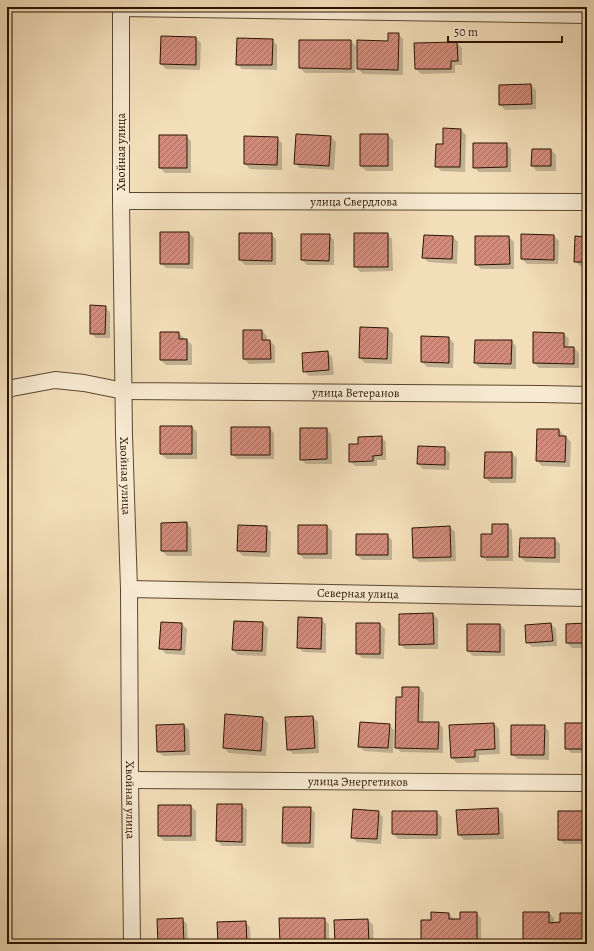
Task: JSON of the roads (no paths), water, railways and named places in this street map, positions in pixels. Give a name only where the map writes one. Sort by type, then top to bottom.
[{"type":"street","points":[[121,7],[587,15]]},
{"type":"street","name":"Хвойная улица","points":[[121,7],[121,201],[124,434],[129,589],[132,944]]},
{"type":"street","name":"улица Свердлова","points":[[121,201],[587,202]]},
{"type":"street","name":"улица Ветеранов","points":[[7,390],[56,380],[84,383],[124,391],[587,395]]},
{"type":"street","name":"Северная улица","points":[[129,589],[587,598]]},
{"type":"street","name":"улица Энергетиков","points":[[130,780],[587,783]]}]
